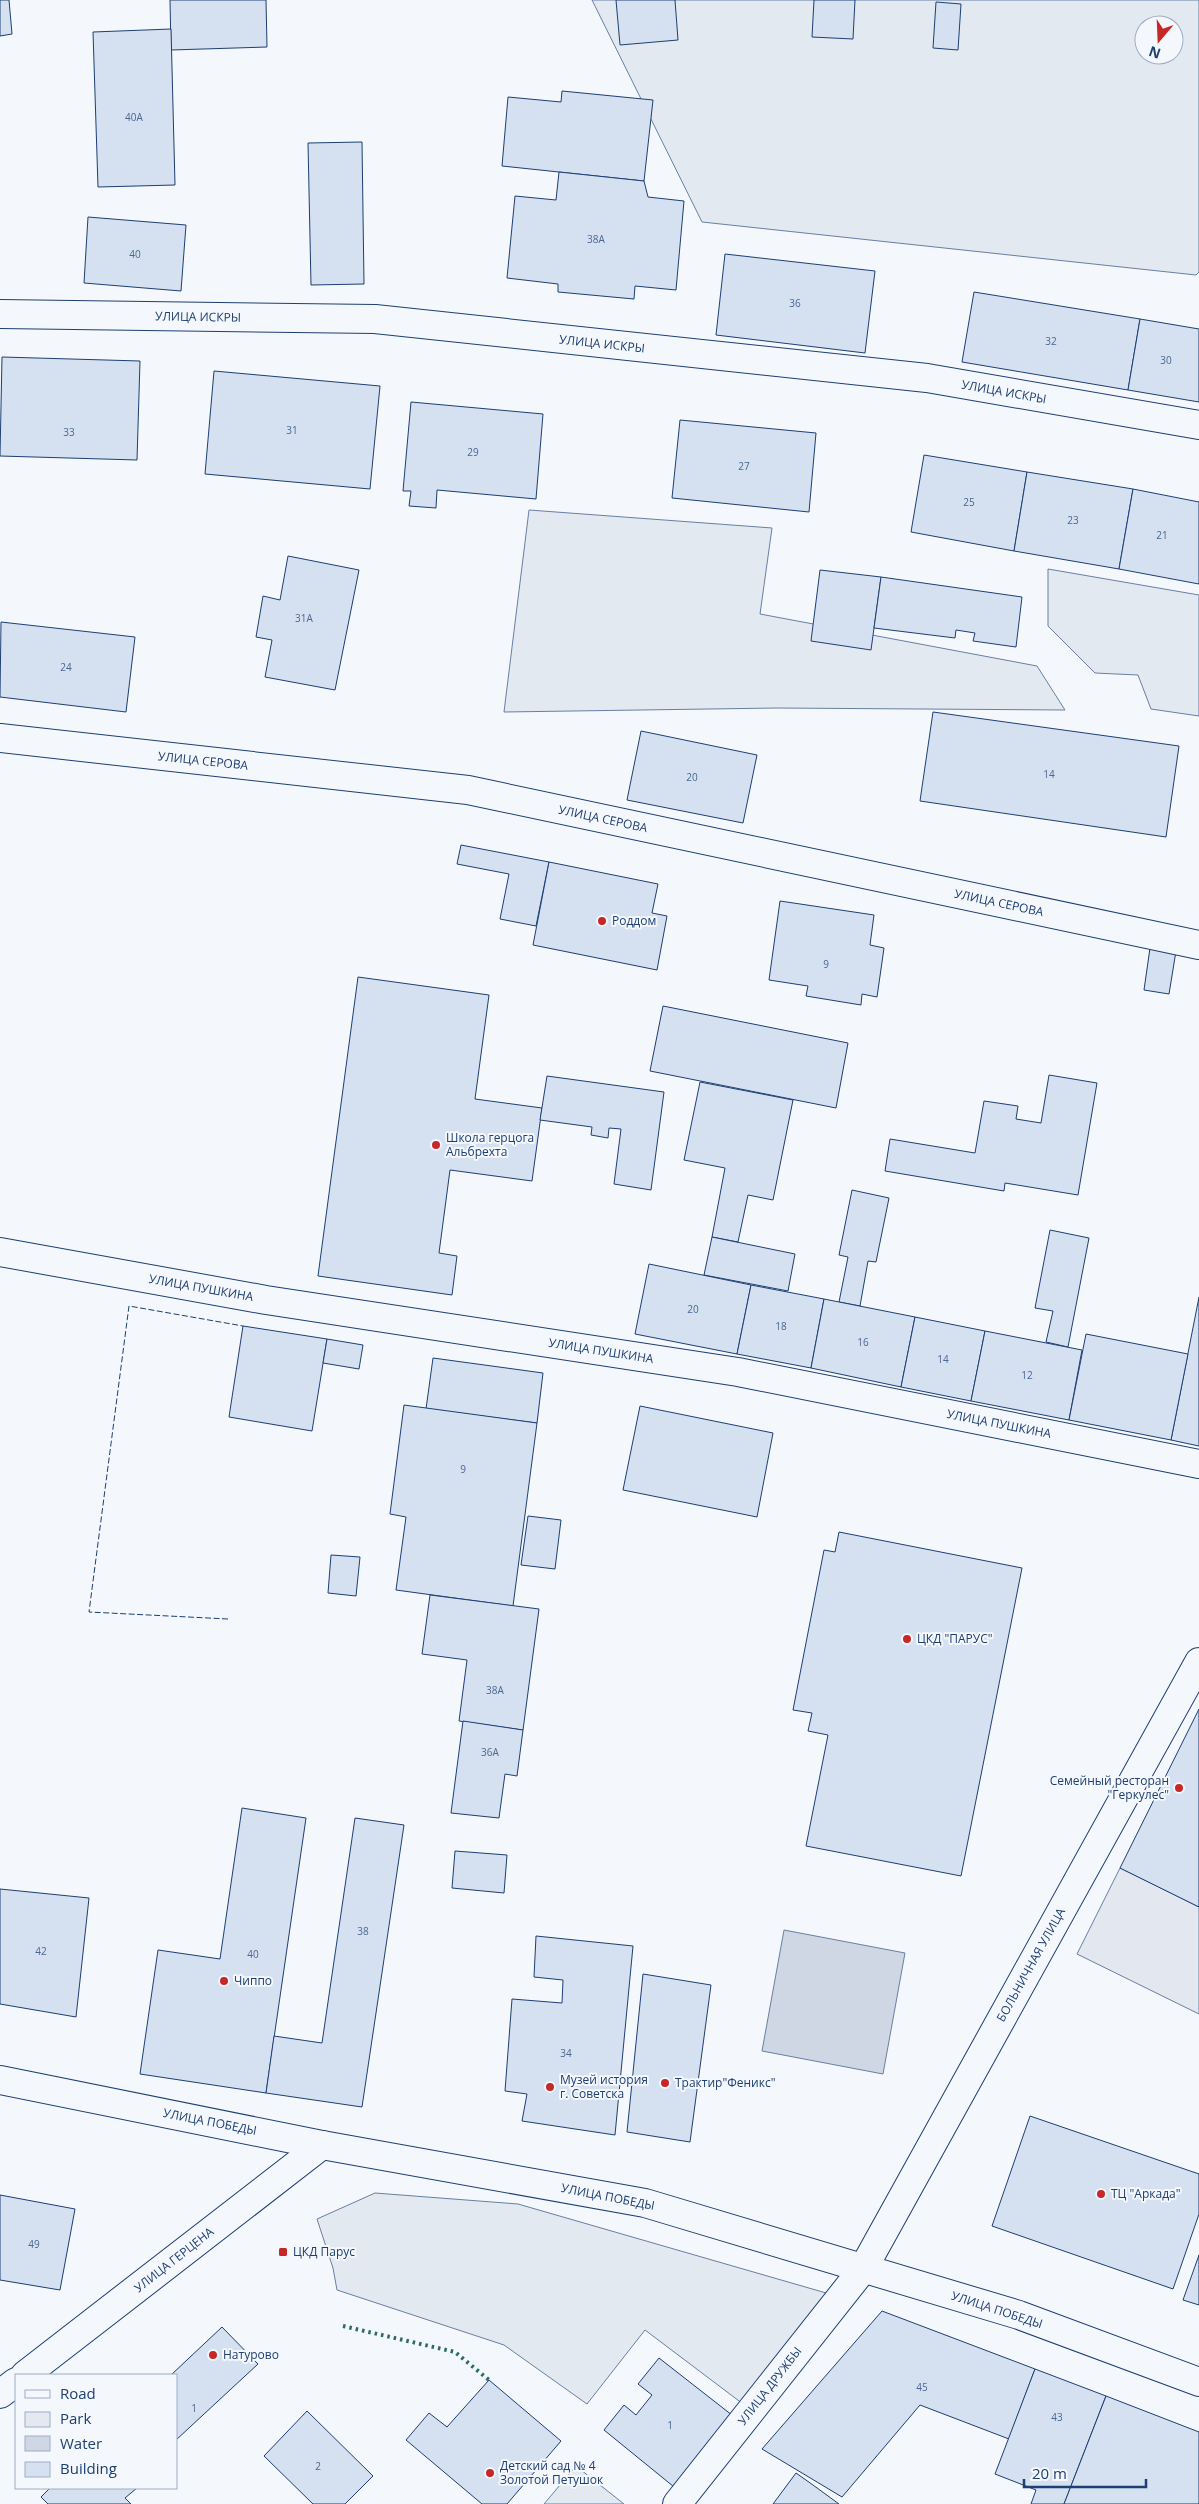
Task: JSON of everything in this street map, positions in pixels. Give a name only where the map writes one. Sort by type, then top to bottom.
[{"type":"street","name":"УЛИЦА ИСКРЫ","points":[[0,314],[375,319],[927,378],[1199,425]]},
{"type":"street","name":"УЛИЦА СЕРОВА","points":[[0,738],[468,790],[1199,945]]},
{"type":"street","name":"УЛИЦА ПУШКИНА","points":[[0,1252],[266,1300],[738,1372],[1199,1464]]},
{"type":"street","name":"БОЛЬНИЧНАЯ УЛИЦА","points":[[863,2269],[1199,1662]]},
{"type":"street","name":"УЛИЦА ПОБЕДЫ","points":[[0,2080],[322,2145],[645,2203],[1019,2315],[1199,2382]]},
{"type":"street","name":"УЛИЦА ГЕРЦЕНА","points":[[26,2374],[322,2145]]},
{"type":"street","name":"УЛИЦА ДРУЖБЫ","points":[[677,2504],[863,2269]]},
{"type":"street","points":[[0,2394],[15,2383]]},
{"type":"green space","points":[[592,0],[1199,0],[1199,272],[1196,275],[702,222]]},
{"type":"green space","points":[[529,510],[772,528],[760,614],[1037,666],[1065,710],[777,708],[504,712]]},
{"type":"green space","points":[[1048,569],[1199,595],[1199,716],[1151,709],[1138,675],[1095,673],[1048,626]]},
{"type":"green space","points":[[375,2193],[518,2204],[840,2297],[751,2410],[645,2330],[587,2404],[504,2345],[337,2290],[333,2268],[317,2219]]},
{"type":"green space","points":[[576,2466],[624,2504],[544,2504]]},
{"type":"shaded area","points":[[1120,1868],[1199,1907],[1199,2014],[1077,1954]]},
{"type":"water","points":[[784,1930],[905,1953],[883,2074],[762,2051]]},
{"type":"building","points":[[0,0],[9,0],[12,34],[0,36]]},
{"type":"building","points":[[170,0],[266,0],[267,47],[171,50]]},
{"type":"building","points":[[616,0],[675,0],[678,40],[620,45]]},
{"type":"building","points":[[814,0],[855,0],[853,39],[812,37]]},
{"type":"building","points":[[936,2],[961,4],[958,50],[933,48]]},
{"type":"building","points":[[171,29],[175,185],[98,187],[93,32]]},
{"type":"building","points":[[562,91],[653,100],[644,181],[502,166],[508,97],[561,102]]},
{"type":"building","points":[[362,142],[364,284],[311,285],[308,143]]},
{"type":"building","points":[[559,172],[644,181],[648,197],[684,201],[676,290],[635,286],[634,299],[558,292],[558,284],[507,278],[515,196],[556,200]]},
{"type":"building","points":[[88,217],[186,225],[181,291],[84,283]]},
{"type":"building","points":[[725,254],[875,271],[865,353],[716,335]]},
{"type":"building","points":[[974,292],[1140,319],[1128,390],[962,362]]},
{"type":"building","points":[[1140,319],[1199,329],[1199,402],[1128,390]]},
{"type":"building","points":[[2,357],[140,361],[137,460],[0,456]]},
{"type":"building","points":[[214,371],[380,386],[370,489],[205,474]]},
{"type":"building","points":[[411,402],[543,414],[536,499],[437,490],[436,508],[409,506],[411,491],[403,491]]},
{"type":"building","points":[[680,420],[816,433],[809,512],[672,498]]},
{"type":"building","points":[[924,455],[1027,472],[1014,551],[911,532]]},
{"type":"building","points":[[1027,472],[1133,489],[1119,569],[1014,551]]},
{"type":"building","points":[[1133,489],[1199,502],[1199,584],[1119,569]]},
{"type":"building","points":[[288,556],[359,570],[335,690],[265,677],[272,640],[256,637],[263,596],[280,600]]},
{"type":"building","points":[[820,570],[881,577],[871,650],[811,641]]},
{"type":"building","points":[[881,577],[1022,597],[1016,647],[973,641],[975,633],[956,630],[955,638],[874,628]]},
{"type":"building","points":[[1,622],[135,637],[126,712],[0,697]]},
{"type":"building","points":[[933,712],[1179,746],[1166,837],[920,801]]},
{"type":"building","points":[[641,731],[757,755],[743,823],[627,800]]},
{"type":"building","points":[[461,845],[549,862],[536,926],[500,919],[509,874],[457,864]]},
{"type":"building","name":"Роддом","points":[[549,862],[658,884],[652,913],[667,916],[657,970],[533,945]]},
{"type":"building","points":[[780,901],[874,915],[870,945],[884,948],[877,997],[862,994],[861,1005],[806,996],[808,986],[769,980]]},
{"type":"building","points":[[1150,948],[1176,951],[1169,994],[1144,990]]},
{"type":"building","name":"Школа герцога Альбрехта","points":[[358,977],[489,995],[475,1099],[542,1108],[532,1181],[450,1170],[439,1253],[457,1256],[452,1295],[318,1276]]},
{"type":"building","points":[[663,1006],[848,1043],[836,1108],[650,1071]]},
{"type":"building","points":[[1049,1075],[1097,1083],[1078,1195],[1005,1183],[1004,1191],[885,1171],[890,1139],[975,1153],[984,1101],[1018,1106],[1016,1119],[1041,1123]]},
{"type":"building","points":[[547,1076],[664,1092],[651,1190],[614,1184],[621,1129],[609,1128],[608,1138],[591,1135],[592,1127],[540,1120]]},
{"type":"building","points":[[700,1082],[793,1100],[773,1200],[748,1195],[738,1242],[712,1237],[725,1168],[684,1160]]},
{"type":"building","points":[[852,1190],[889,1198],[876,1262],[868,1261],[860,1306],[839,1302],[848,1257],[839,1255]]},
{"type":"building","points":[[1050,1230],[1089,1238],[1068,1347],[1046,1342],[1053,1311],[1035,1308]]},
{"type":"building","points":[[712,1237],[795,1254],[788,1291],[704,1275]]},
{"type":"building","points":[[649,1264],[751,1285],[737,1354],[635,1334]]},
{"type":"building","points":[[751,1285],[824,1299],[811,1368],[737,1354]]},
{"type":"building","points":[[1199,1297],[1199,1446],[1171,1440]]},
{"type":"building","points":[[824,1299],[915,1317],[901,1387],[811,1368]]},
{"type":"building","points":[[915,1317],[985,1331],[971,1401],[901,1387]]},
{"type":"building","points":[[243,1326],[327,1339],[312,1431],[229,1417]]},
{"type":"building","points":[[985,1331],[1082,1350],[1069,1420],[971,1401]]},
{"type":"building","points":[[1086,1334],[1188,1354],[1171,1440],[1069,1420]]},
{"type":"building","points":[[327,1339],[363,1345],[359,1369],[323,1363]]},
{"type":"building","points":[[433,1358],[543,1373],[537,1423],[426,1409]]},
{"type":"building","points":[[404,1405],[537,1423],[513,1606],[396,1590],[406,1517],[390,1514]]},
{"type":"building","points":[[640,1406],[773,1433],[757,1517],[623,1490]]},
{"type":"building","points":[[528,1516],[561,1520],[555,1569],[521,1565]]},
{"type":"building","name":"ЦКД \"ПАРУС\"","points":[[839,1532],[1022,1568],[961,1876],[806,1846],[828,1735],[808,1731],[812,1713],[793,1710],[824,1550],[835,1552]]},
{"type":"building","points":[[331,1555],[360,1557],[356,1596],[328,1593]]},
{"type":"building","points":[[430,1595],[539,1609],[523,1730],[459,1721],[467,1660],[422,1654]]},
{"type":"building","name":"Семейный ресторан \"Геркулес\"","points":[[1199,1709],[1199,1907],[1120,1868]]},
{"type":"building","points":[[463,1721],[523,1730],[517,1776],[505,1774],[499,1818],[451,1813]]},
{"type":"building","points":[[242,1808],[306,1818],[266,2093],[140,2074],[158,1950],[220,1959]]},
{"type":"building","points":[[355,1818],[404,1825],[362,2107],[266,2093],[274,2036],[322,2043]]},
{"type":"building","points":[[455,1851],[507,1855],[504,1893],[452,1888]]},
{"type":"building","points":[[0,1889],[89,1898],[76,2017],[0,2004]]},
{"type":"building","points":[[536,1936],[633,1946],[615,2135],[522,2121],[527,2094],[505,2091],[512,1999],[562,2003],[563,1980],[534,1977]]},
{"type":"building","name":"Трактир\"Феникс\"","points":[[643,1974],[711,1985],[690,2142],[627,2132]]},
{"type":"building","name":"ТЦ \"Аркада\"","points":[[1030,2116],[1199,2174],[1199,2214],[1173,2289],[992,2226]]},
{"type":"building","points":[[0,2195],[75,2209],[60,2290],[0,2280]]},
{"type":"building","points":[[1199,2255],[1199,2305],[1183,2300]]},
{"type":"building","points":[[882,2311],[1035,2369],[1009,2439],[920,2405],[842,2497],[762,2449]]},
{"type":"building","points":[[222,2327],[258,2364],[178,2438],[178,2374],[172,2374]]},
{"type":"building","points":[[659,2358],[737,2419],[679,2491],[604,2430],[624,2405],[636,2415],[652,2395],[638,2384]]},
{"type":"building","points":[[1035,2369],[1106,2396],[1064,2504],[1031,2504],[1036,2490],[995,2474]]},
{"type":"building","name":"Детский сад № 4 Золотой Петушок","points":[[489,2380],[561,2441],[507,2504],[482,2504],[406,2440],[429,2413],[447,2427]]},
{"type":"building","points":[[1106,2396],[1199,2432],[1199,2504],[1064,2504]]},
{"type":"building","points":[[307,2411],[373,2476],[345,2504],[313,2504],[264,2456]]},
{"type":"building","points":[[796,2473],[813,2485],[839,2504],[773,2504]]},
{"type":"building","points":[[49,2489],[136,2489],[125,2498],[131,2504],[48,2504],[41,2497]]},
{"type":"hedge","points":[[343,2326],[455,2352],[489,2380]]},
{"type":"fence","points":[[228,1619],[89,1612],[129,1306],[243,1326]]},
{"type":"place","name":"Роддом","points":[[602,921]]},
{"type":"place","name":"Школа герцога Альбрехта","points":[[436,1145]]},
{"type":"place","name":"ЦКД \"ПАРУС\"","points":[[907,1639]]},
{"type":"place","name":"Семейный ресторан \"Геркулес\"","points":[[1179,1788]]},
{"type":"place","name":"Чиппо","points":[[224,1981]]},
{"type":"place","name":"Трактир\"Феникс\"","points":[[665,2083]]},
{"type":"place","name":"Музей история г. Советска","points":[[550,2087]]},
{"type":"place","name":"ТЦ \"Аркада\"","points":[[1101,2194]]},
{"type":"place","name":"ЦКД Парус","points":[[283,2252]]},
{"type":"place","name":"Натурово","points":[[213,2355]]},
{"type":"place","name":"Детский сад № 4 Золотой Петушок","points":[[490,2473]]}]
